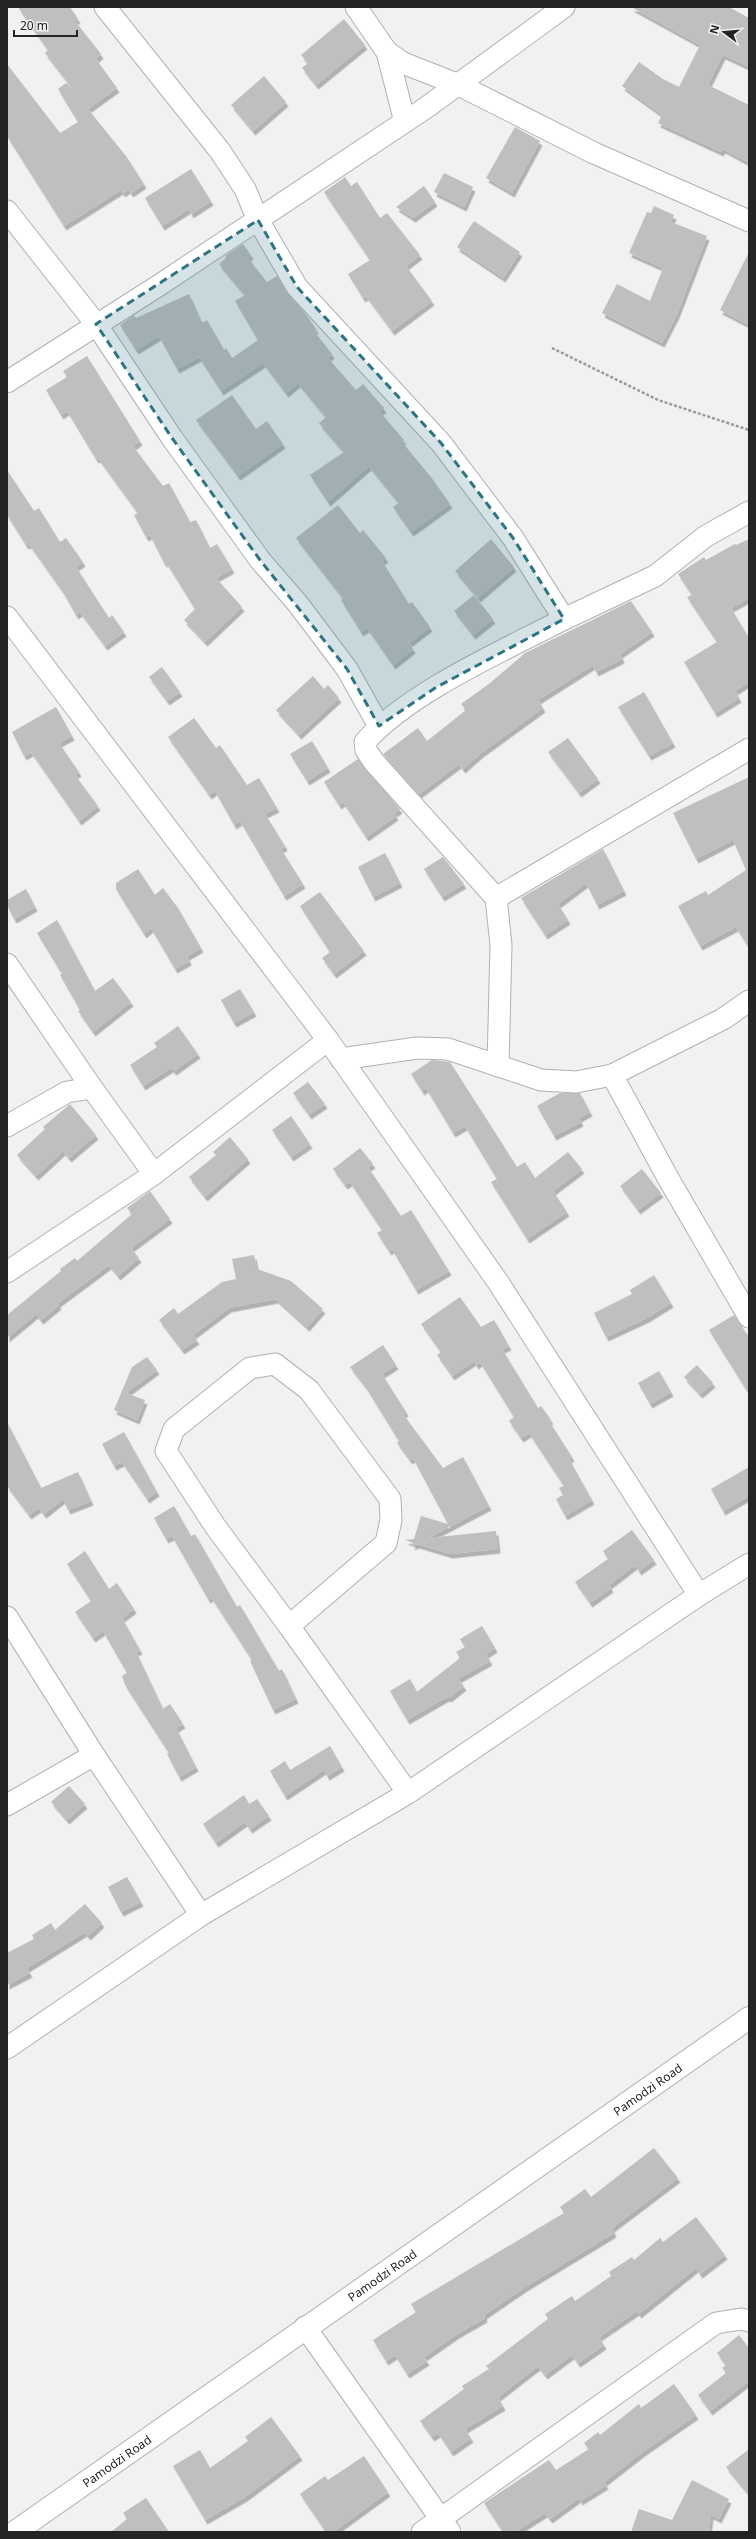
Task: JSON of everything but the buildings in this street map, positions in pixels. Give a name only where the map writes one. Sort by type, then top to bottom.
[{"type":"street","points":[[105,7],[220,151],[245,189],[258,220],[297,287],[441,443],[513,538],[564,619]]},
{"type":"street","points":[[356,7],[387,52],[405,122]]},
{"type":"street","points":[[7,382],[258,220],[405,122],[459,85],[564,7]]},
{"type":"street","points":[[387,52],[403,63],[459,85],[594,153],[749,221]]},
{"type":"street","points":[[7,211],[96,324],[172,438],[260,560],[298,604],[347,669],[379,726]]},
{"type":"street","points":[[498,1066],[501,945],[496,898],[374,762],[366,750],[366,742],[379,726],[435,688],[564,619],[655,576],[706,536],[749,512]]},
{"type":"street","points":[[7,617],[328,1040],[498,1282],[699,1595]]},
{"type":"street","points":[[496,898],[749,749]]},
{"type":"street","points":[[7,964],[92,1088],[154,1174]]},
{"type":"street","points":[[341,1059],[417,1048],[448,1049],[541,1080],[576,1082],[612,1075],[723,1019],[749,1001]]},
{"type":"street","points":[[7,1272],[154,1174],[328,1040]]},
{"type":"street","points":[[612,1075],[668,1178],[749,1317]]},
{"type":"street","points":[[7,1126],[68,1092],[92,1088]]},
{"type":"street","points":[[289,1626],[386,1542],[391,1520],[390,1499],[309,1390],[275,1364],[250,1368],[174,1429],[166,1451],[215,1526],[289,1626],[408,1793]]},
{"type":"street","points":[[7,2048],[201,1915],[408,1793],[699,1595],[749,1564]]},
{"type":"street","points":[[7,1617],[94,1755],[201,1915]]},
{"type":"street","points":[[7,1805],[94,1755]]},
{"type":"street","name":"Pamodzi Road","points":[[15,2532],[305,2327],[749,2018]]},
{"type":"street","points":[[422,2532],[445,2525],[716,2323],[741,2319],[749,2321]]},
{"type":"street","points":[[305,2327],[445,2525]]},
{"type":"path","points":[[552,348],[658,400],[749,430]]},
{"type":"highlighted area","points":[[258,220],[297,287],[441,443],[513,538],[564,619],[435,688],[379,726],[347,669],[260,560],[172,438],[96,324]]}]
